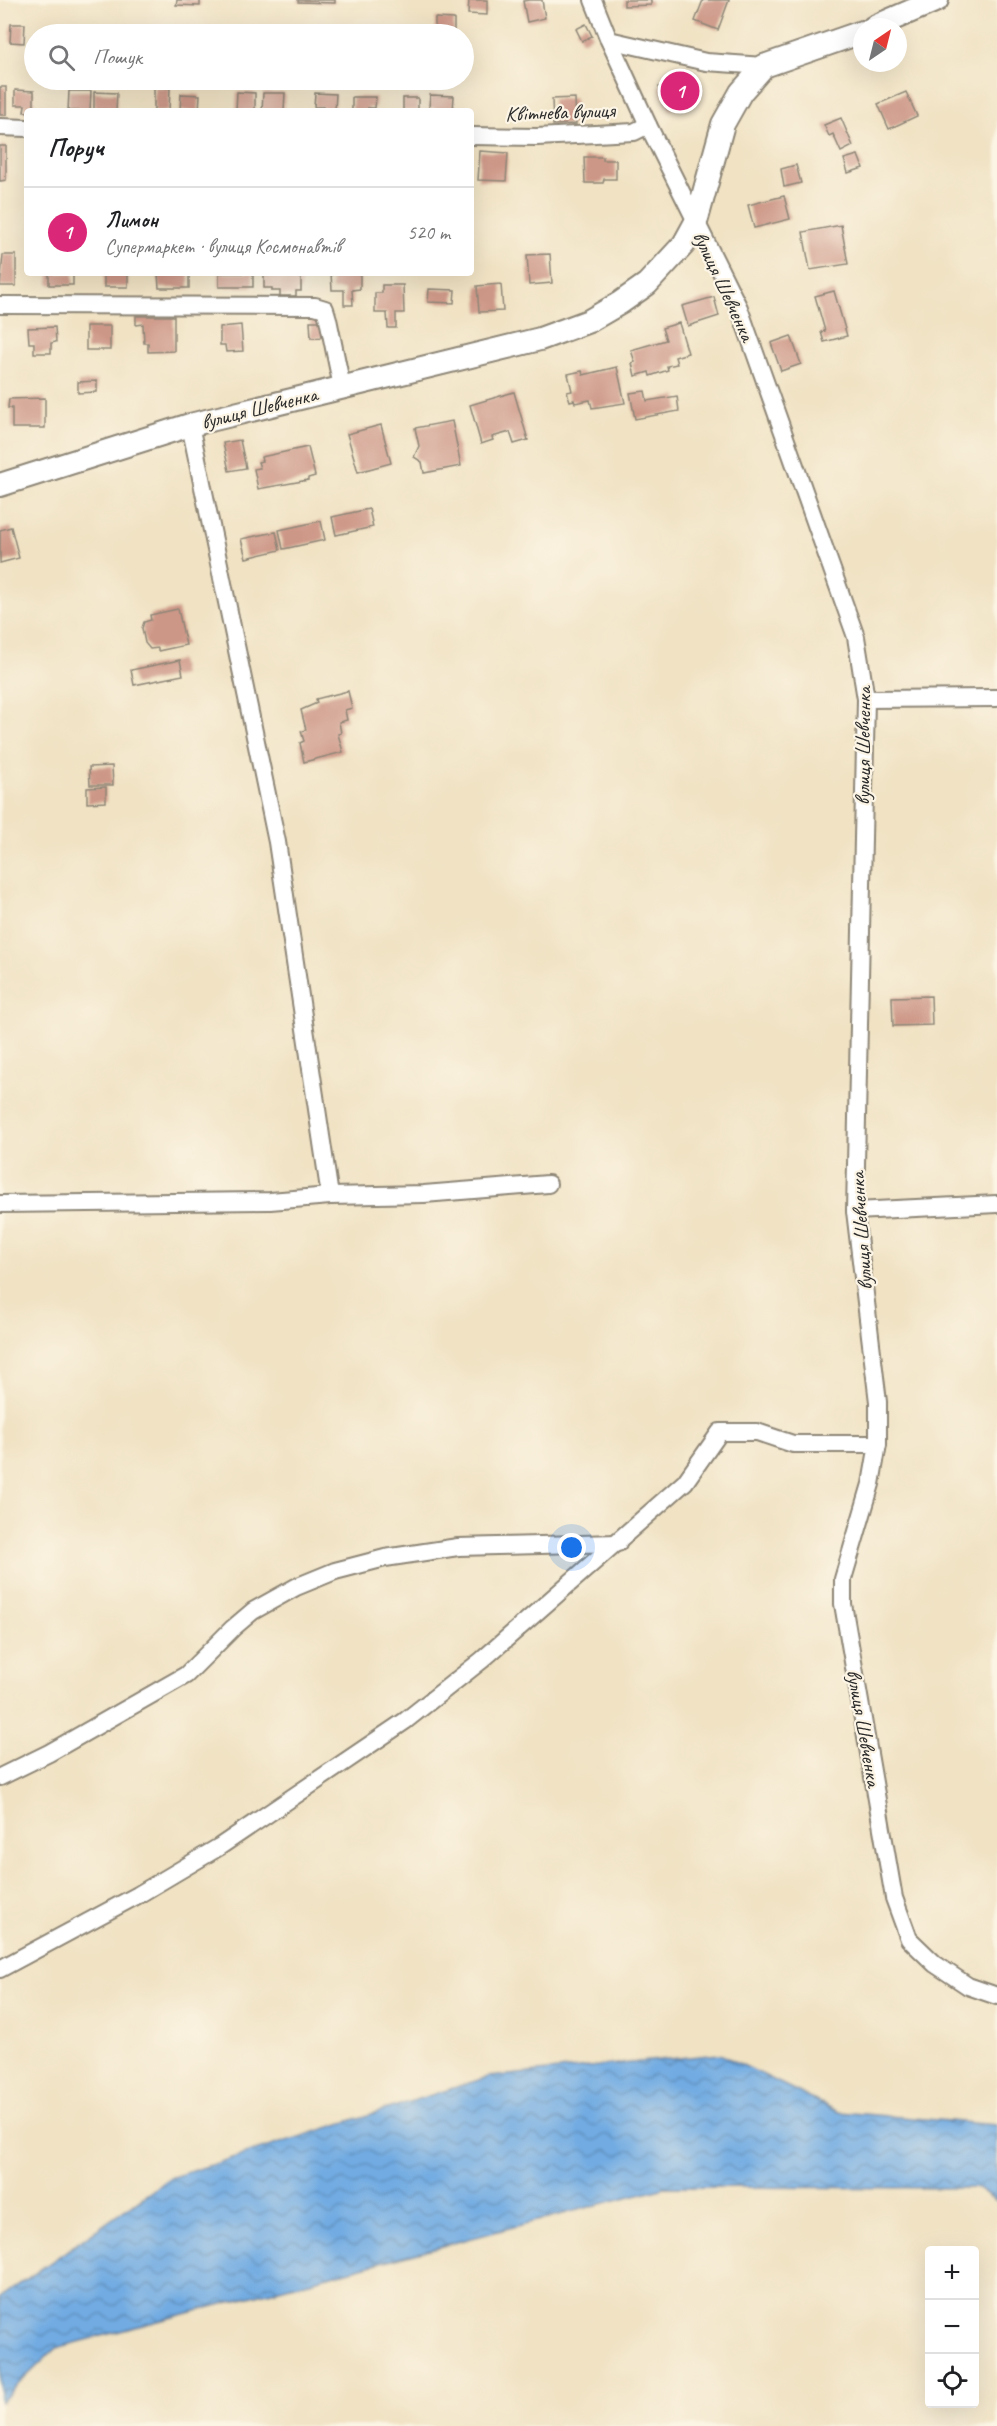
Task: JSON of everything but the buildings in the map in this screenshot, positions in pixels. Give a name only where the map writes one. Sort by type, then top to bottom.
[{"type":"street","points":[[593,0],[648,125],[696,222]]},
{"type":"street","points":[[895,18],[937,0]]},
{"type":"street","points":[[609,40],[706,62],[764,66],[853,35]]},
{"type":"street","points":[[696,222],[723,124],[741,92],[764,66]]},
{"type":"street","name":"Квітнева вулиця","points":[[474,136],[537,137],[634,132],[648,125]]},
{"type":"street","points":[[0,127],[24,128]]},
{"type":"street","name":"вулиця Шевченка","points":[[0,485],[190,425],[540,339],[589,321],[647,284],[684,244],[696,222]]},
{"type":"street","name":"вулиця Шевченка","points":[[696,222],[739,308],[856,637],[866,699],[855,1211],[878,1402],[878,1444],[871,1484],[843,1579],[843,1604],[894,1898],[909,1939],[935,1964],[968,1986],[997,1996]]},
{"type":"street","points":[[0,305],[315,306],[325,309],[342,387]]},
{"type":"street","points":[[190,425],[277,842],[330,1196]]},
{"type":"street","points":[[866,699],[997,698]]},
{"type":"street","points":[[0,1204],[270,1201],[330,1196],[424,1194],[548,1184]]},
{"type":"street","points":[[855,1211],[997,1204]]},
{"type":"street","points":[[0,1969],[138,1895],[219,1847],[405,1721],[482,1660],[685,1482],[720,1432],[757,1432],[793,1444],[878,1444]]},
{"type":"street","points":[[0,1777],[49,1753],[186,1675],[232,1628],[253,1611],[296,1587],[335,1571],[385,1558],[458,1547],[618,1543]]},
{"type":"water","points":[[720,2054],[839,2112],[997,2125],[997,2201],[977,2188],[665,2187],[56,2348],[0,2402],[0,2298],[170,2178],[488,2077]]},
{"type":"place","name":"Лимон","points":[[680,91]]}]
